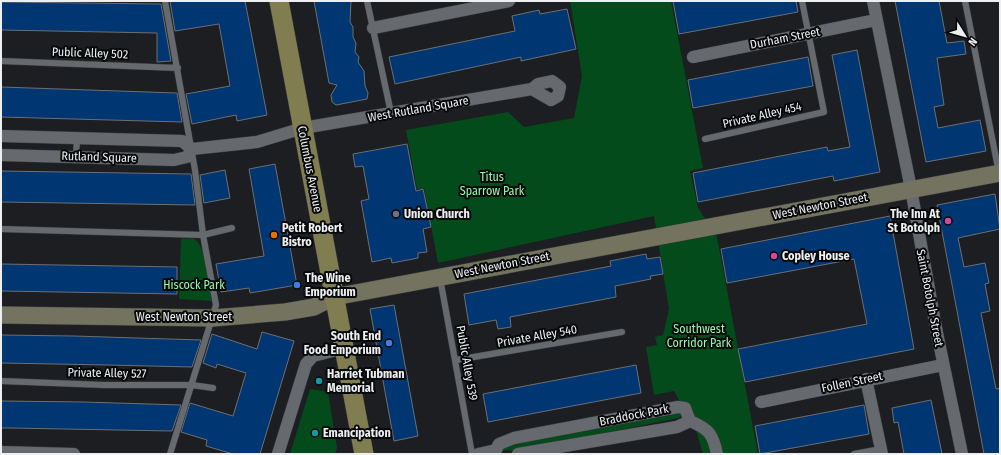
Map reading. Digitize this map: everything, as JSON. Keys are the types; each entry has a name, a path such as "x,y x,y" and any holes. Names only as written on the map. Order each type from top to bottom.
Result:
{"main road":[{"name":"Columbus Avenue","path":"279,1 364,454"},
{"name":"West Newton Street","path":"1,314 213,318 285,312 314,307 334,297 911,189 1000,175"}],"street":[{"path":"373,28 509,1"},
{"name":"Saint Botolph Street","path":"873,1 962,454"},
{"name":"Durham Street","path":"693,57 876,20"},
{"name":"West Rutland Square","path":"303,128 532,89"},
{"name":"Rutland Square","path":"1,136 182,141 192,149 257,142 303,128"},
{"name":"Rutland Square","path":"1,155 174,160 187,157 192,149"},
{"path":"278,454 306,364 312,356 344,348"},
{"name":"Follen Street","path":"761,402 866,379 944,365"},
{"path":"866,379 882,451"},
{"name":"Braddock Park","path":"478,454 497,452 499,444 514,438 678,407 686,408 690,422 677,427 518,454"},
{"path":"690,422 702,427 711,435 717,454"},
{"path":"1,452 74,454"}],"lane":[{"path":"165,1 192,149 203,235 216,301 213,318 170,454"},
{"path":"367,1 391,113"},
{"path":"802,1 810,34"},
{"path":"965,1 1000,175"},
{"name":"Private Alley 454","path":"705,140 824,112 810,34"},
{"name":"Public Alley 502","path":"1,61 178,68"},
{"path":"76,156 77,138"},
{"path":"1,229 203,235 232,228"},
{"name":"Public Alley 539","path":"439,277 456,360 472,454"},
{"name":"Private Alley 540","path":"456,360 622,332"},
{"name":"Private Alley 527","path":"1,381 104,385 192,385 213,388"},
{"path":"854,454 882,451"}],"green space":[{"path":"570,1 671,1 703,168 690,171 698,208 717,237 758,454 703,454 697,433 674,391 654,395 646,347 657,345 655,337 663,335 669,309 654,216 438,263 424,188 417,189 406,130 508,112 524,127 574,118 582,76"},
{"name":"Hiscock Park","path":"181,239 194,239 202,249 207,267 212,301 179,299"},
{"path":"310,389 328,392 337,448 335,454 290,454"},
{"path":"682,411 682,416 678,418 518,451 503,450 503,448 518,441"}],"building":[{"path":"170,1 245,1 267,115 237,121 236,115 192,124 186,94 230,86 219,24 175,31"},
{"path":"314,1 351,1 350,22 353,27 353,37 356,43 355,52 359,57 358,62 364,71 365,86 368,93 367,99 336,105 332,102 331,95 337,85 329,83"},
{"path":"673,1 796,1 798,12 679,34"},
{"path":"895,1 939,1 947,43 964,41 966,54 937,58 944,105 934,107 938,128 980,120 986,151 926,162"},
{"path":"1,2 161,4 171,61 157,62 157,33 1,30"},
{"path":"567,9 576,49 521,61 521,57 395,84 389,57 515,31 512,16 539,10 540,14"},
{"path":"857,50 880,172 834,181 833,176 698,202 693,173 827,147 828,151 850,147 832,55"},
{"path":"808,57 813,86 693,108 688,80"},
{"path":"1,87 177,93 182,122 1,117"},
{"name":"Union Church","path":"407,144 416,191 423,189 431,227 423,229 427,252 418,253 418,258 392,263 391,258 372,262 361,201 369,199 363,166 355,167 353,154"},
{"path":"275,164 297,285 250,293 249,288 221,292 216,264 264,256 249,169"},
{"path":"225,170 230,198 204,203 200,175"},
{"path":"1,171 191,174 195,205 1,202"},
{"path":"995,194 1000,229 958,238 964,267 985,263 989,283 985,284 990,311 981,313 996,389 1000,388 1000,454 984,454 937,205"},
{"path":"890,216 914,349 745,382 738,349 867,324 854,259 727,283 721,249"},
{"path":"646,254 647,259 660,257 663,274 650,276 651,279 615,286 616,297 510,317 511,327 498,329 496,320 469,325 464,294 611,266 610,261"},
{"path":"1,264 177,267 177,294 1,291"},
{"path":"394,305 418,436 394,441 370,309"},
{"path":"262,332 294,341 260,454 233,454 206,446 207,440 181,432 190,403 233,416 246,373 217,364 216,368 203,363 212,334 257,349"},
{"path":"1,335 201,340 192,367 1,363"},
{"path":"636,365 641,393 488,422 483,394"},
{"path":"931,400 942,454 904,454 898,422 894,423 892,408"},
{"path":"1,401 181,405 172,431 1,428"},
{"path":"864,405 869,434 760,454 755,426"}],"place":[{"name":"Union Church","path":"396,214"},
{"name":"The Inn At St Botolph","path":"948,221"},
{"name":"Petit Robert Bistro","path":"274,235"},
{"name":"Copley House","path":"774,256"},
{"name":"The Wine Emporium","path":"297,285"},
{"name":"South End Food Emporium","path":"389,343"},
{"name":"Harriet Tubman Memorial","path":"319,381"},
{"name":"Emancipation","path":"315,433"}],"park label":[{"name":"Titus Sparrow Park","path":"492,184"},
{"name":"Southwest Corridor Park","path":"699,336"}]}
